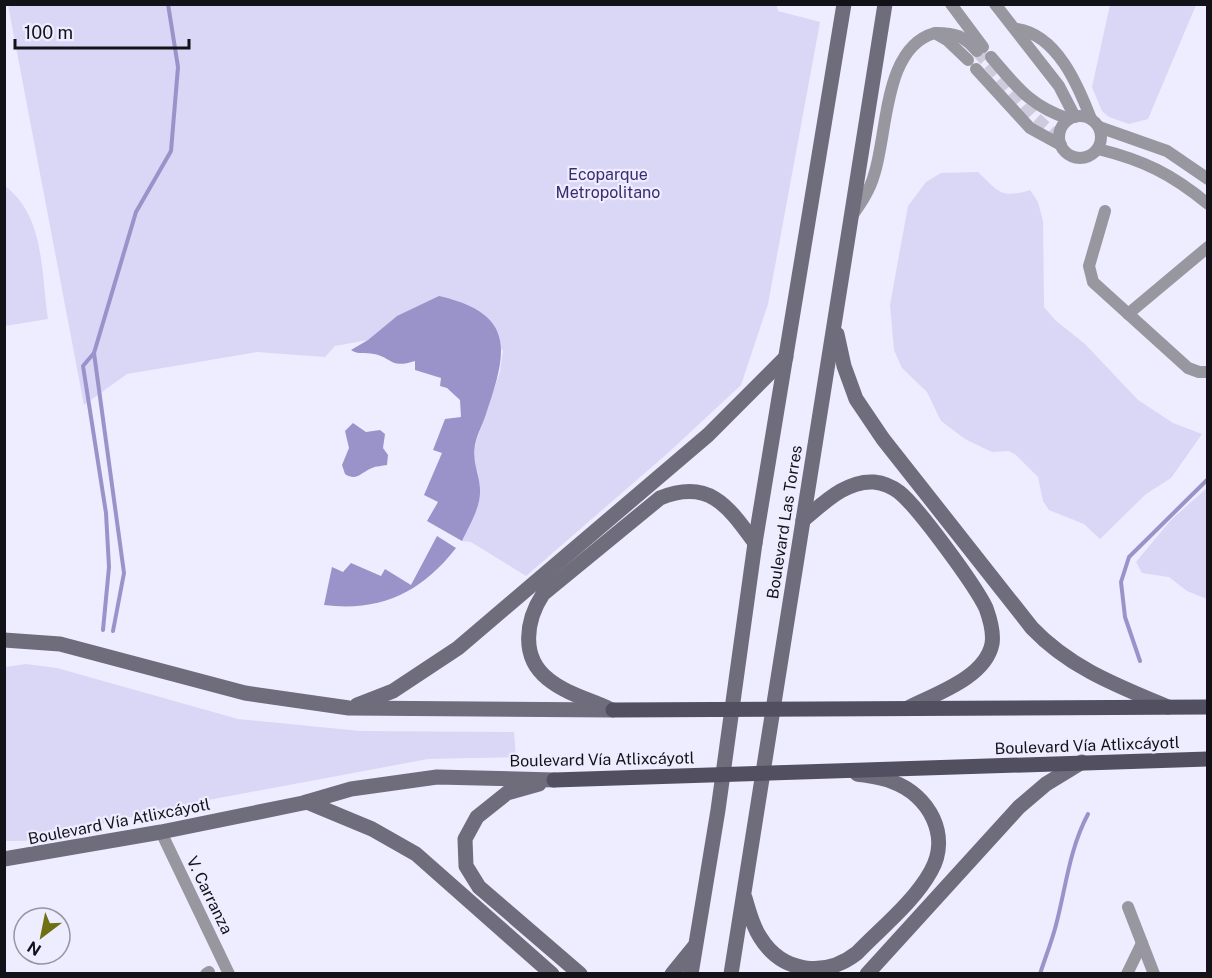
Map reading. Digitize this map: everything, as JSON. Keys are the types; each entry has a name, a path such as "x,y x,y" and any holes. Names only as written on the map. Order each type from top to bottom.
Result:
{"main road":[{"name":"Boulevard Las Torres","path":"691,974 718,810 754,543 786,357 803,238 833,78 844,4"},
{"name":"Boulevard Las Torres","path":"731,974 885,4"},
{"path":"835,325 844,366 856,399 883,439 1032,628 1051,648 1088,672 1168,707"},
{"path":"349,708 393,691 458,648 708,435 786,357"},
{"path":"803,520 833,496 857,484 872,482 887,484 911,503 980,597 992,632 993,642 983,662 960,681 908,708"},
{"path":"613,710 555,684 536,666 528,638 533,610 543,594 660,498 676,491 694,490 716,499 739,522 754,543"},
{"path":"4,640 60,644 245,693 349,708 613,710 1208,707"},
{"name":"Boulevard Vía Atlixcáyotl","path":"4,859 161,832 307,802 351,789 437,777 554,780 1208,759"},
{"path":"867,974 1019,807 1046,784 1082,762"},
{"path":"744,894 756,930 770,949 795,965 822,970 846,962 922,885 936,861 938,849 939,836 930,811 922,800 895,782 845,772"},
{"path":"554,780 507,793 486,807 470,827 464,852 466,866 479,887 580,974"},
{"path":"307,802 372,829 416,854 552,974"},
{"path":"672,974 695,945"}],"street":[{"path":"951,4 979,57 1030,128 1061,145"},
{"path":"996,4 1059,86 1072,118"},
{"path":"1017,29 1031,31 1042,39 1074,78 1102,138 1098,149 1083,158 1066,152 1061,145 1059,135 1062,126 1072,118"},
{"path":"852,217 865,198 875,175 900,62 911,46 935,33 979,57 1040,106 1072,118 1095,123 1167,151 1208,179"},
{"path":"1040,106 1046,106 1056,99 1059,86"},
{"path":"1098,149 1131,158 1166,173 1208,204"},
{"path":"1105,211 1089,266 1093,282 1188,368 1208,372"},
{"path":"1128,314 1208,247"},
{"name":"V. Carranza","path":"161,832 229,974"},
{"path":"1128,907 1154,974"},
{"path":"1127,974 1142,943"}],"green space":[{"name":"Ecoparque Metropolitano","path":"776,4 778,11 820,22 768,304 741,385 669,452 526,576 471,542 462,541 474,515 480,492 478,472 473,464 476,442 500,372 503,350 397,316 368,340 335,346 325,357 257,352 127,374 84,405 8,5"},
{"path":"1110,5 1196,5 1148,119 1129,124 1109,117 1102,111 1092,87"},
{"path":"978,172 1001,192 1013,194 1030,190 1038,202 1043,221 1044,307 1055,320 1085,344 1138,400 1173,423 1202,434 1171,478 1146,494 1100,539 1084,524 1049,510 1043,501 1038,477 1016,455 1009,451 992,452 965,439 941,421 927,392 902,368 894,350 890,305 908,206 926,182 941,173"},
{"path":"5,186 18,198 28,213 34,229 42,265 48,319 5,326"},
{"path":"1207,488 1207,599 1187,591 1169,577 1142,573 1136,562 1171,520"},
{"path":"26,664 57,668 238,719 360,731 514,732 516,757 428,759 203,801 24,841 5,841 5,667"}],"shaded area":[{"path":"439,296 482,313 494,325 500,338 501,354 498,372 475,445 474,457 480,489 479,503 462,541 427,521 438,502 424,495 442,453 433,450 445,419 461,417 460,400 447,388 440,386 441,378 415,370 415,361 401,364 371,353 351,350 368,340 397,316"},
{"path":"353,423 366,432 380,430 385,434 383,448 388,455 387,465 374,467 356,477 345,474 342,465 349,448 345,431"},
{"path":"437,536 456,548 443,564 414,588 381,602 344,606 324,605 332,567 343,572 351,563 381,576 385,569 411,585"}],"waterway":[{"path":"113,631 124,573 94,353 136,212 171,151 178,67 168,4"},
{"path":"94,353 83,366 106,513 109,567 103,630"},
{"path":"1140,661 1125,617 1121,582 1129,557 1208,479"},
{"path":"1040,974 1054,931 1076,841 1088,814"}],"tunnel":[{"path":"977,51 1036,118 1060,140"}]}
